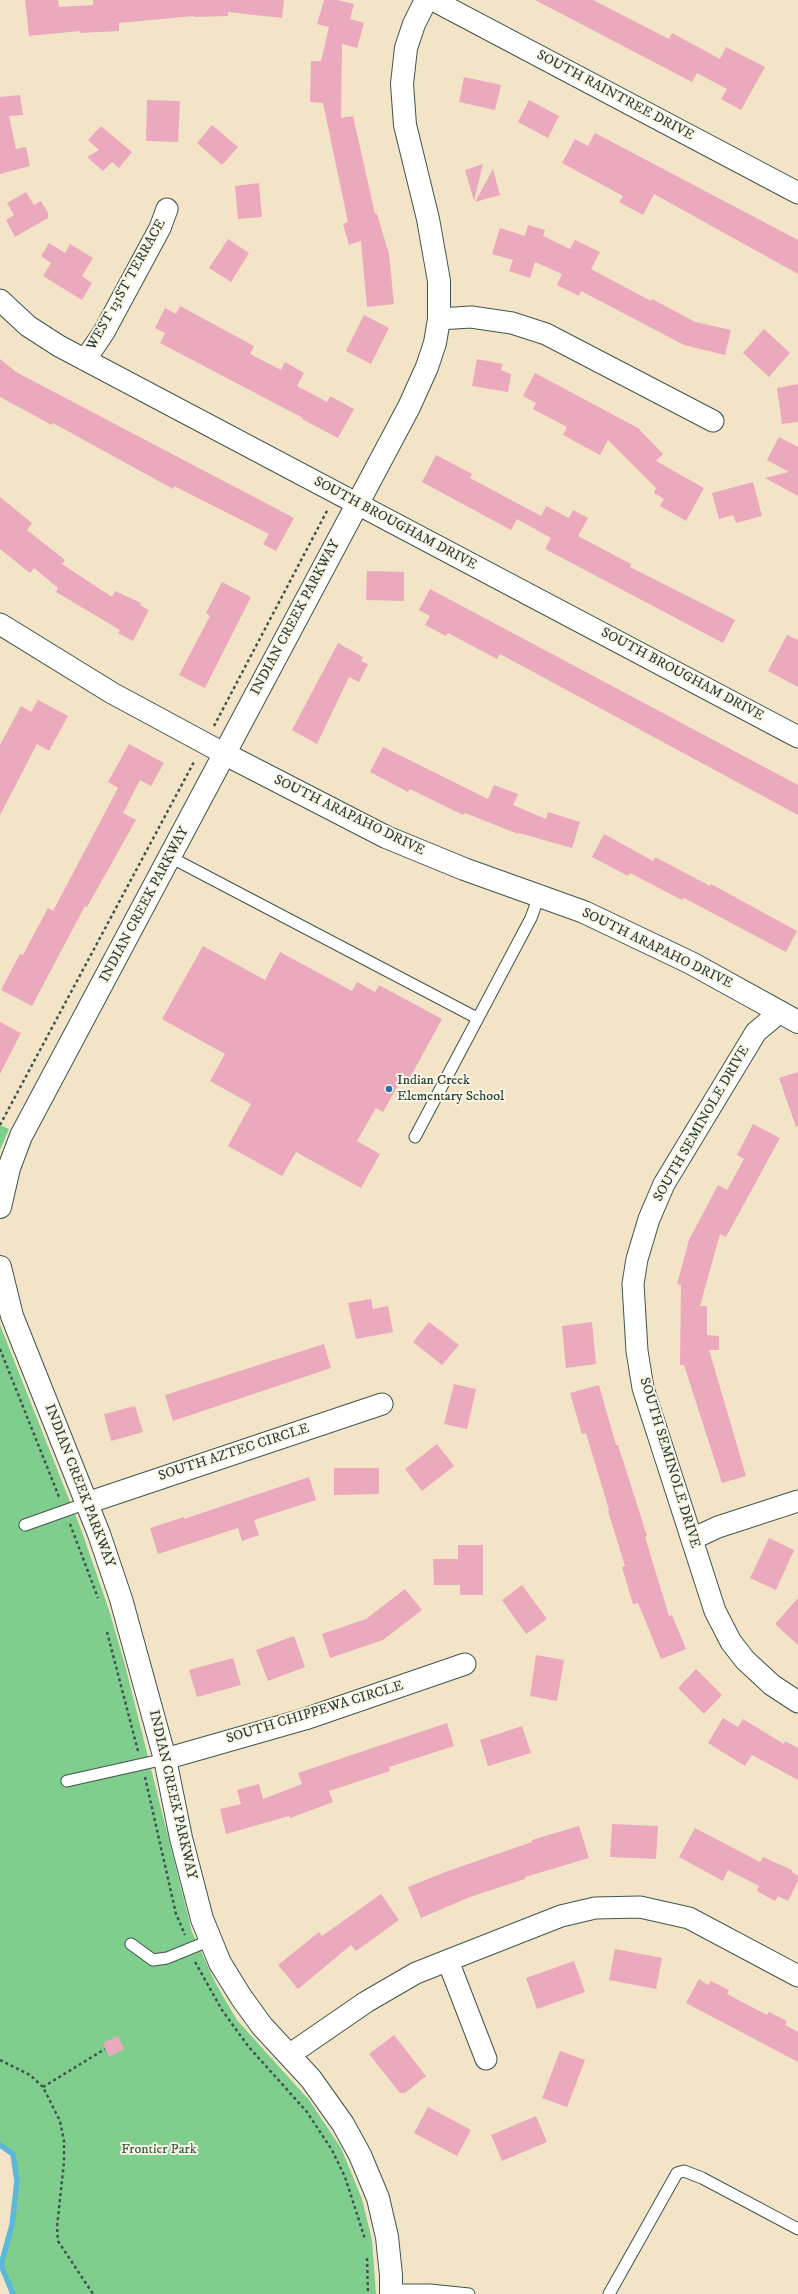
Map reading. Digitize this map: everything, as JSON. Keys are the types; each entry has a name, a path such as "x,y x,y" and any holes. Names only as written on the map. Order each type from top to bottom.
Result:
{"street":[{"name":"INDIAN CREEK PARKWAY","path":"0,1207 9,1168 21,1136 409,407 427,367 435,343 439,319 439,281 434,248 404,126 402,103 402,71 406,48 414,24 426,0"},
{"name":"SOUTH RAINTREE DRIVE","path":"433,0 798,193"},
{"name":"WEST 131ST TERRACE","path":"85,360 108,325 160,228 168,209"},
{"name":"SOUTH BROUGHAM DRIVE","path":"0,300 28,326 85,360 798,737"},
{"path":"439,319 478,318 512,323 546,334 713,421"},
{"name":"SOUTH ARAPAHO DRIVE","path":"2,631 204,743 386,837 464,870 584,912 665,950 789,1017"},
{"name":"SOUTH SEMINOLE DRIVE","path":"789,1017 756,1032 664,1184 648,1219 637,1259 633,1284 637,1351 644,1388 715,1611 731,1642 745,1660 772,1685 798,1702"},
{"name":"INDIAN CREEK PARKWAY","path":"0,1267 12,1316 87,1503 121,1599 142,1666 165,1759 181,1838 202,1919 220,1962 241,1997 262,2026 311,2079 343,2124 360,2155 378,2198 387,2237 391,2292"},
{"name":"SOUTH AZTEC CIRCLE","path":"87,1503 382,1404"},
{"path":"692,1539 718,1527 798,1501"},
{"name":"SOUTH CHIPPEWA CIRCLE","path":"165,1759 304,1719 465,1664"},
{"path":"289,2055 366,2002 416,1973 561,1916 596,1908 640,1907 688,1918 798,1976"},
{"path":"448,1960 486,2059"}],"lane":[{"path":"170,857 478,1018"},
{"path":"415,1137 531,918 539,896"},
{"path":"25,1525 87,1503"},
{"path":"67,1781 165,1759"},
{"path":"131,1944 153,1960 167,1958 211,1940"},
{"path":"609,2294 677,2173 684,2171 702,2178 798,2229"},
{"path":"391,2292 430,2290 469,2294"}],"path":[{"path":"0,1126 336,492"},
{"path":"43,2087 105,2049"},
{"path":"0,2060 30,2075 43,2087 60,2120 64,2141 57,2227 58,2242 93,2294"}],"green space":[{"path":"0,1125 9,1129 0,1150"},
{"name":"Frontier Park","path":"0,1325 82,1532 109,1610 125,1665 192,1932 216,1984 237,2020 309,2100 341,2148 362,2199 372,2240 376,2294 13,2294 1,2265 12,2225 17,2181 13,2154 0,2145"}],"building":[{"path":"25,0 58,0 59,7 93,5 93,0 284,0 282,18 228,12 228,16 194,16 119,23 119,31 80,33 80,31 29,36"},
{"path":"324,0 337,0 354,4 350,19 364,23 357,48 342,44 341,118 353,116 375,214 377,214 389,254 394,304 367,307 361,241 349,245 343,224 348,222 323,103 310,102 311,61 321,61 329,27 317,24"},
{"path":"535,0 593,0 669,39 672,33 720,59 726,47 765,67 741,110 721,99 727,89 697,73 692,82"},
{"path":"464,77 501,85 495,110 459,102"},
{"path":"20,95 23,115 9,116 16,149 26,147 30,166 0,174 0,97"},
{"path":"147,100 180,101 178,142 146,141"},
{"path":"529,100 559,116 548,138 518,122"},
{"path":"212,125 238,147 222,165 197,143"},
{"path":"101,126 132,152 119,168 112,162 103,171 87,157 99,150 88,140"},
{"path":"595,133 798,240 798,274 654,194 643,215 619,202 623,196 562,163 575,139 588,146"},
{"path":"483,164 474,201 465,170"},
{"path":"493,169 500,195 475,202"},
{"path":"259,183 262,217 238,219 235,186"},
{"path":"26,192 34,205 41,201 48,213 48,218 15,237 6,220 14,215 7,203"},
{"path":"528,225 545,230 543,236 570,249 575,240 600,252 591,269 651,301 652,299 695,322 731,330 725,355 684,345 581,291 579,296 557,285 562,274 535,262 530,278 509,271 513,260 492,254 500,228 525,236"},
{"path":"228,239 249,253 231,282 209,268"},
{"path":"49,243 65,253 70,244 93,258 82,276 92,283 82,300 43,276 51,263 41,256"},
{"path":"180,306 254,346 250,354 281,370 285,362 304,373 297,386 327,402 330,396 354,409 338,438 160,343 165,333 155,328 165,308 176,314"},
{"path":"364,315 389,328 371,364 346,351"},
{"path":"764,329 790,353 769,377 743,353"},
{"path":"0,359 16,372 294,518 276,551 263,544 269,534 174,486 173,489 53,423 52,425 0,397"},
{"path":"477,359 503,364 501,370 511,374 508,392 472,386"},
{"path":"535,373 638,428 663,454 656,461 704,488 686,521 660,506 664,499 654,493 656,488 608,440 600,455 563,435 567,427 533,409 536,403 523,396"},
{"path":"798,384 798,422 782,424 777,388"},
{"path":"779,437 798,447 798,496 765,478 789,472 767,460"},
{"path":"436,455 472,474 470,478 541,516 546,506 569,518 573,510 588,518 578,536 631,564 630,567 735,620 723,643 545,549 551,538 517,519 511,530 422,482"},
{"path":"753,482 762,516 736,523 733,515 719,519 712,493"},
{"path":"0,497 32,523 27,530 65,560 62,564 112,597 115,591 141,603 140,605 149,610 133,641 118,633 120,630 56,592 58,588 34,568 30,573 0,549"},
{"path":"367,571 404,572 404,601 366,600"},
{"path":"222,582 251,597 205,688 179,675 210,616 206,613"},
{"path":"430,589 798,785 798,815 500,654 497,659 448,633 446,636 425,625 430,616 419,610"},
{"path":"787,635 798,640 798,687 768,671"},
{"path":"338,643 363,657 361,661 368,664 359,682 349,677 317,744 292,730"},
{"path":"38,700 68,716 49,751 37,744 0,815 0,745 21,706 31,712"},
{"path":"129,744 164,763 151,786 140,780 123,813 136,820 87,907 85,906 32,1006 1,990 20,954 23,955 48,908 53,911 118,788 108,782"},
{"path":"383,747 488,799 494,785 518,794 513,805 546,819 548,812 580,822 572,848 519,833 518,834 465,813 463,815 410,789 408,792 370,772"},
{"path":"604,834 653,861 655,857 710,886 711,884 797,931 786,952 684,898 682,900 630,873 628,876 592,857"},
{"path":"203,946 265,980 280,952 352,991 357,982 375,992 379,985 442,1019 406,1085 400,1082 383,1112 376,1108 357,1141 380,1154 361,1188 296,1152 282,1176 228,1146 251,1104 210,1081 225,1054 162,1019"},
{"path":"0,1022 21,1033 0,1074"},
{"path":"798,1072 798,1126 796,1127 779,1078"},
{"path":"753,1124 780,1138 726,1237 720,1234 700,1306 707,1306 707,1335 719,1336 719,1350 709,1350 746,1476 722,1483 684,1365 680,1365 681,1285 677,1284 689,1240 718,1185 727,1190 744,1159 737,1155"},
{"path":"371,1299 373,1309 388,1306 393,1332 356,1339 348,1303"},
{"path":"429,1322 459,1345 442,1365 413,1342"},
{"path":"592,1322 596,1364 566,1368 562,1326"},
{"path":"324,1344 331,1368 173,1421 165,1395"},
{"path":"454,1384 476,1389 467,1429 444,1424"},
{"path":"599,1385 616,1445 618,1445 647,1536 645,1537 669,1616 672,1615 686,1649 661,1659 638,1603 633,1604 622,1567 625,1566 608,1511 609,1510 586,1433 582,1434 570,1393"},
{"path":"135,1406 143,1432 111,1441 104,1414"},
{"path":"437,1444 454,1466 422,1491 405,1469"},
{"path":"334,1468 379,1468 379,1494 334,1495"},
{"path":"309,1477 316,1500 254,1520 259,1535 242,1541 238,1528 158,1554 150,1528 184,1517 184,1519"},
{"path":"769,1538 794,1550 776,1590 750,1578"},
{"path":"458,1545 483,1545 483,1595 460,1595 460,1585 434,1585 433,1559 458,1559"},
{"path":"522,1585 547,1619 526,1634 502,1600"},
{"path":"405,1589 422,1610 383,1640 330,1658 322,1634 366,1619"},
{"path":"798,1598 798,1645 775,1624"},
{"path":"294,1636 305,1667 268,1681 256,1650"},
{"path":"536,1655 564,1660 557,1701 530,1696"},
{"path":"233,1658 241,1685 197,1697 189,1670"},
{"path":"696,1669 722,1695 704,1714 678,1688"},
{"path":"723,1718 738,1727 743,1719 784,1744 785,1741 798,1748 798,1780 752,1755 745,1766 708,1743"},
{"path":"447,1723 454,1746 389,1767 390,1771 329,1791 333,1802 290,1818 289,1816 226,1834 220,1809 241,1804 237,1790 259,1784 263,1799 302,1784 298,1773"},
{"path":"522,1726 531,1753 488,1766 480,1740"},
{"path":"612,1824 658,1826 656,1859 610,1857"},
{"path":"579,1826 589,1858 525,1877 525,1879 470,1897 421,1918 408,1887 448,1871 532,1842 532,1840"},
{"path":"695,1828 760,1862 763,1857 792,1870 792,1872 798,1876 798,1881 788,1901 778,1896 775,1901 757,1891 759,1886 728,1870 723,1881 679,1857"},
{"path":"381,1894 399,1920 356,1951 351,1945 298,1989 278,1965 319,1932 322,1936"},
{"path":"615,1949 662,1958 656,1989 609,1980"},
{"path":"574,1961 585,1992 537,2009 526,1978"},
{"path":"699,1979 708,1985 711,1981 729,1990 727,1994 767,2015 769,2012 787,2021 785,2025 798,2032 798,2062 686,2003"},
{"path":"394,2035 426,2076 405,2093 400,2093 369,2054"},
{"path":"118,2036 124,2049 109,2057 103,2043"},
{"path":"560,2051 585,2060 567,2107 542,2098"},
{"path":"428,2107 471,2130 457,2156 414,2133"},
{"path":"536,2116 547,2142 502,2161 491,2135"}],"waterway":[{"path":"0,2145 13,2154 17,2181 12,2225 1,2265 13,2294"}],"place":[{"name":"Indian Creek Elementary School","path":"389,1089"}]}
